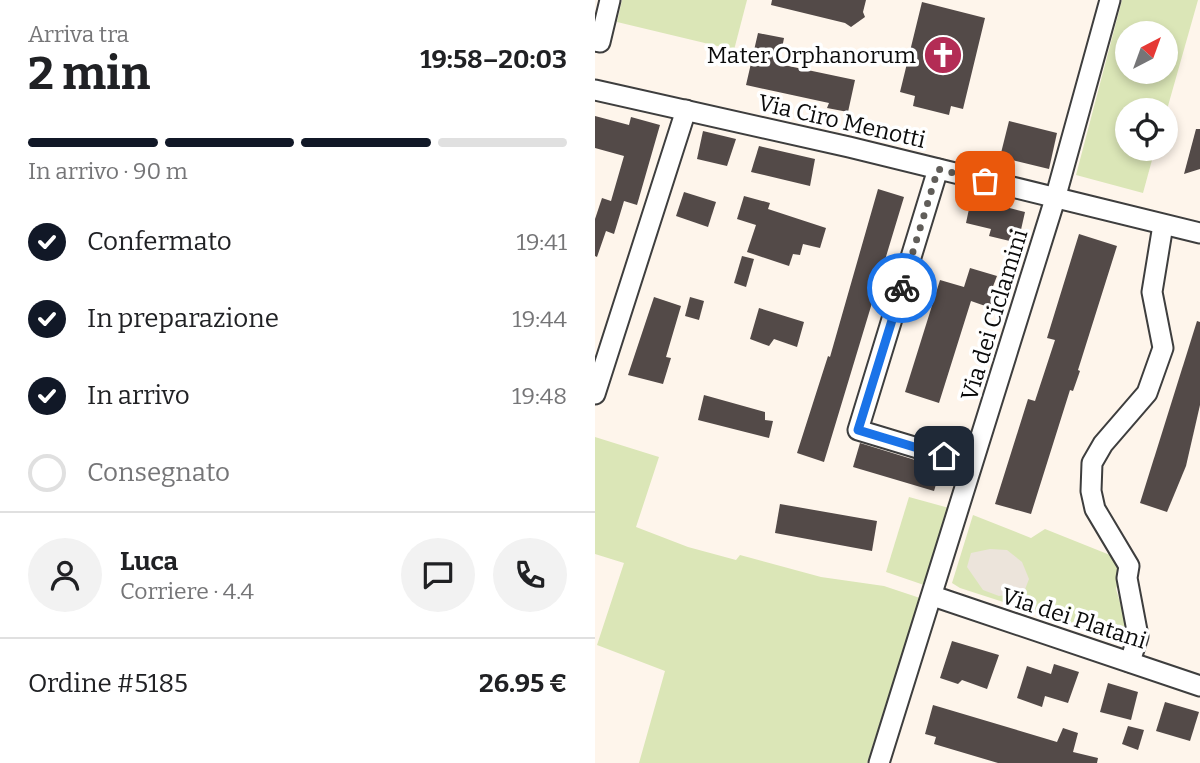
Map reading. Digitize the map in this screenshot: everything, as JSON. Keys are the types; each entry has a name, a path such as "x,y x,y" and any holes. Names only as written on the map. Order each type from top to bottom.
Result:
{"street":[{"path":"595,41 600,42 610,0"},
{"name":"Via dei Ciclamini","path":"879,763 1055,199 1110,0"},
{"name":"Via Ciro Menotti","path":"595,90 1200,233"},
{"path":"595,394 686,110"},
{"path":"938,169 858,430 944,456"},
{"path":"1130,662 1138,636 1127,578 1129,566 1095,509 1091,491 1092,463 1103,444 1147,393 1163,348 1152,292 1163,225"},
{"name":"Via dei Platani","path":"933,596 1200,686"}],"green space":[{"path":"622,0 747,0 734,50 617,22"},
{"path":"1122,0 1198,0 1178,71 1178,21 1116,21"},
{"path":"1115,27 1115,84 1174,84 1170,98 1115,98 1115,161 1152,161 1143,193 1076,175"},
{"path":"595,437 659,457 636,527 688,547 736,560 740,555 821,577 884,586 920,598 867,763 639,763 665,671 597,645 624,563 595,554"},
{"path":"909,497 949,508 924,585 886,572"},
{"path":"973,515 1031,538 1045,529 1120,559 1121,574 1116,589 1128,629 1124,641 960,588 952,583"}],"shaded area":[{"path":"990,549 1007,550 1022,562 1029,579 1024,592 999,596 983,590 967,567 971,553"}],"building":[{"path":"772,0 866,0 863,12 865,17 851,27 845,23 771,5"},
{"name":"Mater Orphanorum","path":"922,2 985,18 963,109 951,106 949,115 913,106 915,96 900,92"},
{"path":"758,33 784,38 779,64 855,80 848,112 827,108 829,103 746,85"},
{"path":"595,116 629,125 631,117 660,125 637,205 624,201 614,234 606,231 597,257 595,219 602,198 611,201 624,156 595,148"},
{"path":"1009,121 1057,133 1049,169 1000,157"},
{"path":"1196,129 1200,129 1200,169 1184,174"},
{"path":"703,131 736,139 727,166 697,159"},
{"path":"759,146 815,159 810,186 751,172"},
{"path":"878,189 904,197 824,462 797,453 828,356 830,357"},
{"path":"973,190 1004,197 1002,206 1025,212 1018,243 989,236 991,229 966,223"},
{"path":"684,192 716,202 708,227 676,216"},
{"path":"744,196 770,203 768,209 826,228 820,248 803,244 800,255 793,254 789,266 747,252 756,225 737,219"},
{"path":"1079,234 1117,246 1078,370 1080,371 1073,391 1070,390 1031,514 995,504 1028,399 1035,401 1055,340 1047,338"},
{"path":"742,256 754,259 746,287 734,283"},
{"path":"970,268 997,276 992,289 997,291 991,308 971,301 939,403 905,392 940,280 964,287"},
{"path":"654,297 681,306 666,357 671,358 663,384 628,375"},
{"path":"690,297 704,301 699,320 685,316"},
{"path":"759,308 804,322 797,347 774,339 769,346 750,339"},
{"path":"1197,321 1200,322 1200,405 1186,466 1167,512 1140,503"},
{"path":"704,395 765,412 765,420 773,421 769,438 698,420"},
{"path":"860,443 941,468 934,491 853,467"},
{"path":"780,504 877,521 872,551 775,533"},
{"path":"952,641 999,655 987,689 962,680 958,684 940,678"},
{"path":"1054,664 1079,672 1068,703 1045,696 1042,707 1017,698 1027,666 1051,674"},
{"path":"1108,683 1138,692 1131,720 1100,712"},
{"path":"1165,702 1199,712 1190,741 1156,731"},
{"path":"933,705 1057,742 1063,728 1078,733 1073,752 1098,758 1097,763 998,763 934,744 936,737 925,734"},
{"path":"1128,726 1144,730 1138,750 1122,744"}],"way so far":[{"path":"902,288 938,169 985,181"}],"place":[{"name":"Mater Orphanorum","path":"943,55"}],"route":[{"path":"902,288 858,430 944,456"}]}
